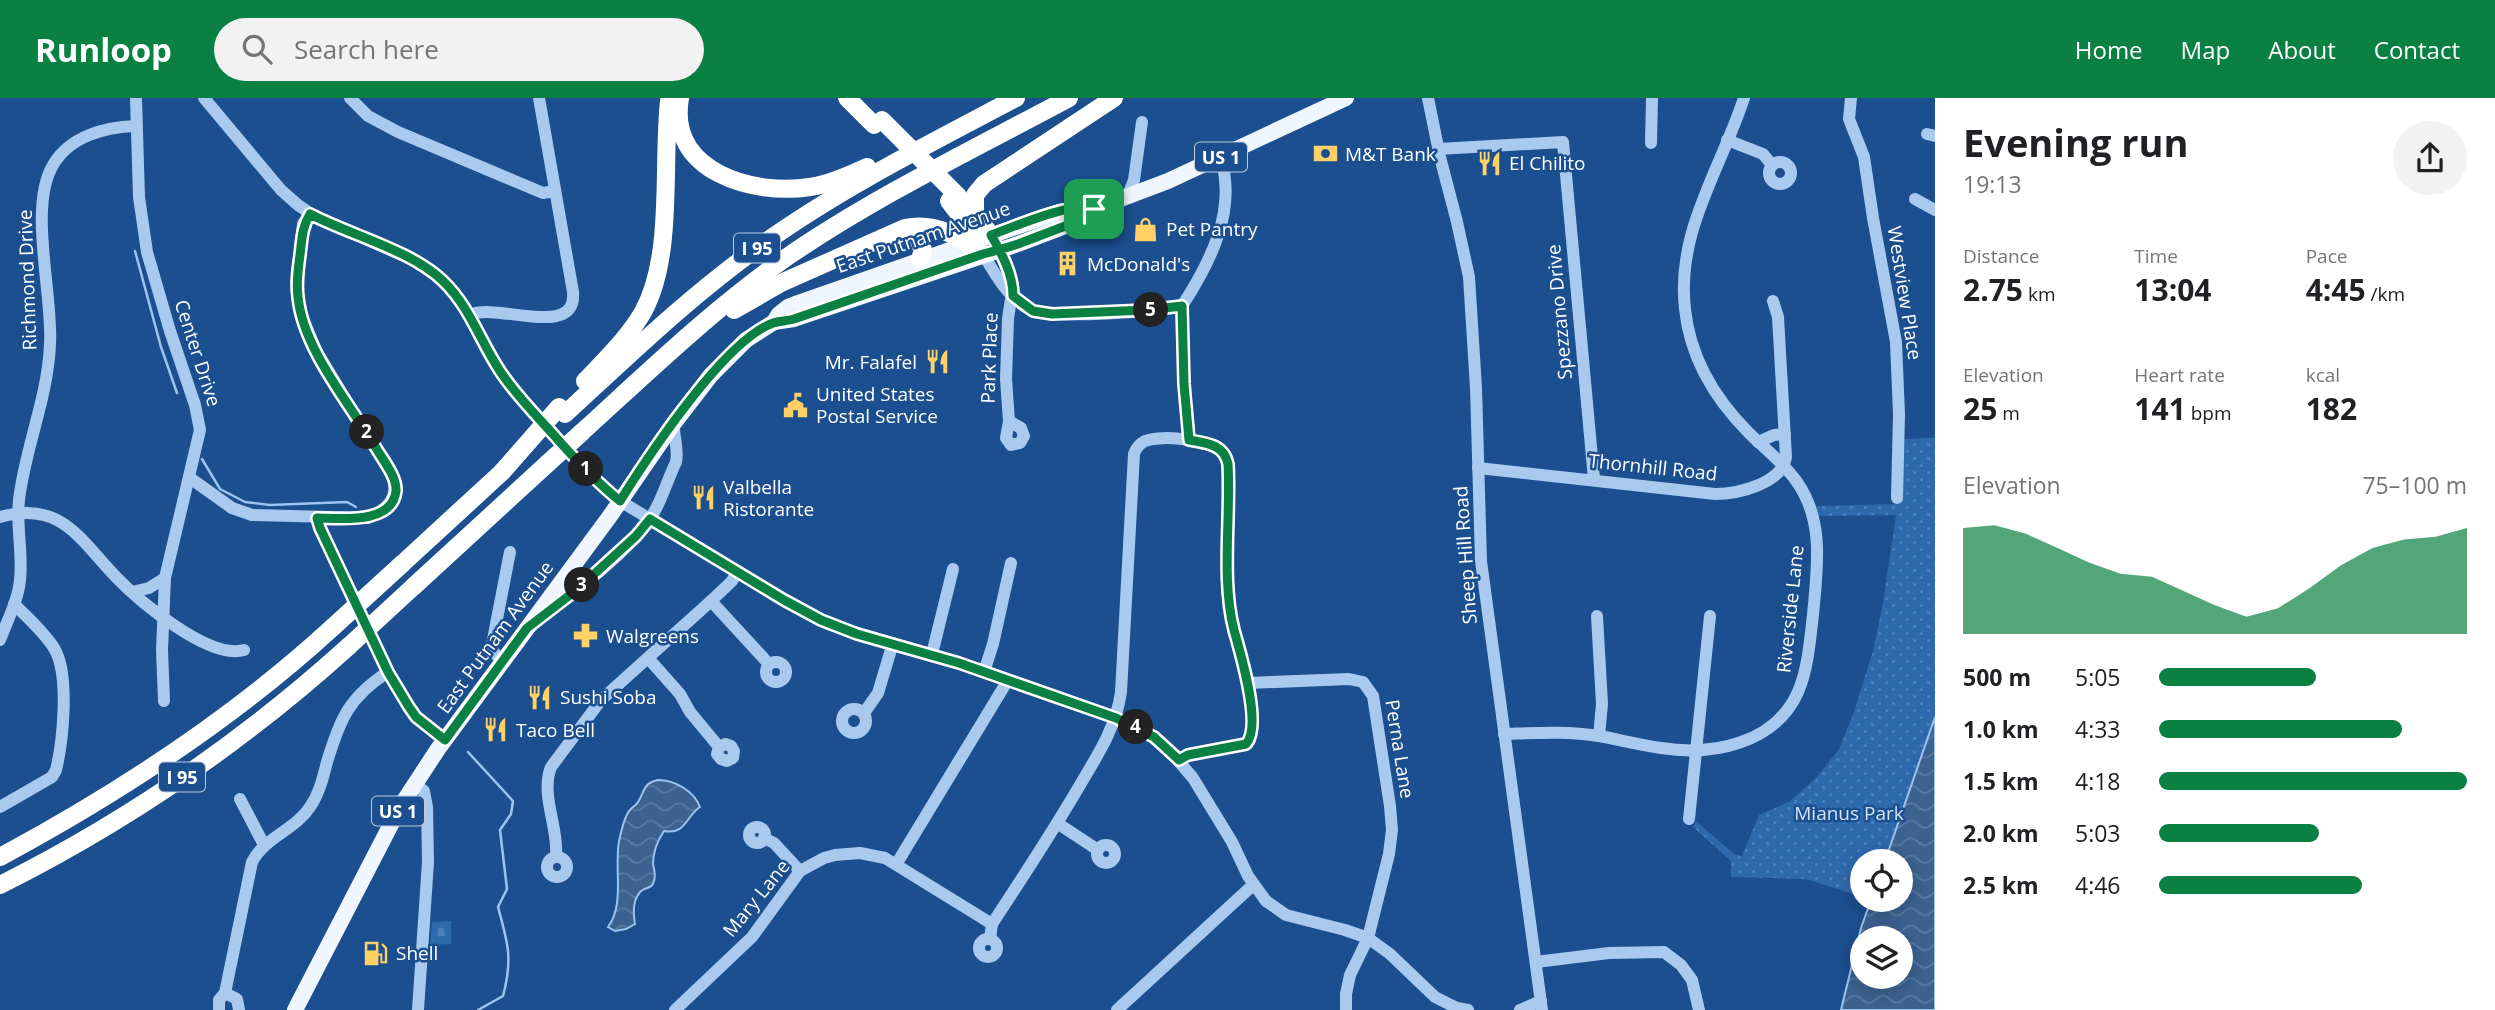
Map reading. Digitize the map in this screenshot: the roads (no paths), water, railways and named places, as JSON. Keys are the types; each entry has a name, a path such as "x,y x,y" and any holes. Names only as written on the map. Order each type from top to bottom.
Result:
{"highway":[{"path":"562,411 625,338 644,310 654,288 661,254 669,98"},
{"path":"680,98 679,118 682,132 688,145 701,161 728,178 774,188 808,187 832,181 976,119"},
{"path":"847,98 878,122 954,198 975,215"},
{"path":"861,98 878,122"},
{"name":"I 95","path":"0,857 96,803 180,748 253,694 402,564 502,472 562,411 694,298 766,241 843,191 1016,98"},
{"name":"I 95","path":"0,885 102,828 188,773 286,700 349,646 714,313 812,241 899,189 1069,98"},
{"path":"983,244 975,215 975,195 984,184 1114,98"},
{"path":"954,198 962,218 983,244"},
{"path":"646,374 752,298 892,233 913,226 940,229 983,244"},
{"path":"849,252 908,235 914,236 920,243 923,253 920,259"}],"main road":[{"name":"East Putnam Avenue","path":"295,1010 414,784 674,423 724,360 746,340 774,322 794,319 1059,212 1087,207 1094,209 1127,198 1346,98"},
{"name":"East Putnam Avenue","path":"774,322 779,314 798,303 920,259 983,244"}],"street":[{"name":"Center Drive","path":"136,98 139,197 148,252 201,430 165,578 162,617 164,701"},
{"path":"204,98 281,190 310,214 428,269 452,289 513,390 570,453 620,501 821,620 857,634 932,654 1008,680 1116,718 1154,737 1179,760 1219,819 1253,885 1266,901 1286,915 1368,938 1390,954 1435,997 1457,1008 1468,1010"},
{"path":"350,98 368,116 398,132 543,192 555,191"},
{"path":"470,315 485,311 553,318 567,314 572,308 573,292 539,98"},
{"name":"Sheep Hill Road","path":"1429,98 1438,149 1458,222 1469,277 1475,355 1481,561 1542,1005"},
{"path":"1651,143 1652,98"},
{"name":"Riverside Lane","path":"1504,734 1548,732 1599,736 1663,748 1724,747 1753,739 1762,733 1788,709 1803,679 1814,607 1817,538 1808,502 1797,482 1728,411 1710,384 1693,348 1685,311 1684,272 1688,241 1697,212 1744,98"},
{"name":"Westview Place","path":"1851,98 1849,119 1864,157 1896,342 1899,402 1897,498"},
{"path":"1127,198 1134,180 1142,122"},
{"name":"Richmond Drive","path":"0,640 19,590 19,500 50,346 43,198 52,166 68,148 80,139 103,130 136,127"},
{"path":"1727,140 1763,155 1772,165"},
{"name":"Spezzano Drive","path":"1438,149 1563,142 1594,479"},
{"path":"1189,440 1182,306 1208,264 1218,236 1225,177 1220,157"},
{"path":"1915,199 1935,210"},
{"path":"190,478 239,512 252,515 368,518 390,503 396,490 382,457 317,352 300,312 298,270 303,225 310,214"},
{"name":"Park Place","path":"983,244 1005,289 1013,296 1007,319 1006,401 1009,421"},
{"path":"1013,296 1033,311 1052,314 1182,306"},
{"path":"1773,301 1779,317 1784,467"},
{"path":"527,628 579,588 636,536 650,519 676,462 674,423"},
{"path":"1758,442 1774,435 1785,434"},
{"path":"990,939 992,924 1057,823 1116,718 1122,682 1134,454 1145,441 1189,440 1216,446 1226,456 1229,478 1230,615 1248,684 1252,727 1250,740 1239,747 1188,755 1179,760"},
{"name":"Thornhill Road","path":"1478,468 1724,494 1755,487 1784,467"},
{"path":"0,517 18,513 41,515 69,526 132,592 162,617 207,644 234,652 244,650"},
{"path":"317,518 388,672 416,717 445,740"},
{"path":"503,661 491,650 510,552"},
{"path":"984,672 1011,563"},
{"path":"932,654 953,569"},
{"path":"556,857 548,789 551,767 601,700 711,601 732,581 737,572"},
{"path":"132,592 149,588 165,578"},
{"path":"711,601 769,664"},
{"path":"0,807 52,777 56,770 64,692 63,674 55,649 14,604"},
{"path":"1597,616 1602,704 1599,736"},
{"path":"1689,819 1710,616"},
{"path":"864,713 878,693 893,643"},
{"path":"648,658 680,694 690,712 719,747"},
{"path":"219,1010 219,1000 225,993 249,870 256,855 264,845 300,818 311,805 321,786 334,738 352,701 388,672"},
{"name":"Perna Lane","path":"1248,684 1349,679 1363,682 1373,695 1392,830 1389,854 1368,938 1350,975 1346,1010"},
{"path":"897,863 1008,680"},
{"path":"414,784 424,791 428,825 418,1010"},
{"path":"240,799 264,845"},
{"path":"1057,823 1098,849"},
{"path":"765,838 774,843 800,871"},
{"name":"Mary Lane","path":"675,1010 752,937 800,871 824,858 847,853 885,858 992,924"},
{"path":"1117,1010 1253,885"},
{"path":"1536,962 1609,953 1664,952 1681,965 1692,980 1699,1010"},
{"path":"225,993 237,999 239,1010"},
{"path":"1520,1010 1542,1005"}],"water":[{"path":"1935,717 1935,1010 1841,1010 1850,973 1850,989 1913,989 1913,926 1862,926 1867,912 1913,912 1913,849 1889,849"},
{"path":"658,780 683,788 693,796 700,807 681,828 671,832 664,831 654,855 653,884 641,891 635,902 635,924 615,931 608,927 618,897 618,852 623,825 647,785"}],"waterway":[{"path":"135,251 161,347 177,393"},
{"path":"202,459 220,489 245,502 270,505 347,502 356,507"},
{"path":"468,752 513,801 511,814 500,830 507,889 498,907 508,951 508,972 503,996 478,1010"}],"place":[{"name":"M&T Bank","path":"1325,154"},
{"name":"El Chilito","path":"1489,163"},
{"name":"Pet Pantry","path":"1146,229"},
{"name":"McDonald's","path":"1067,264"},
{"name":"Mr. Falafel","path":"937,362"},
{"name":"United States Postal Service","path":"796,405"},
{"name":"Valbella Ristorante","path":"703,498"},
{"name":"Walgreens","path":"586,636"},
{"name":"Sushi Soba","path":"540,697"},
{"name":"Taco Bell","path":"496,730"},
{"name":"Shell","path":"376,953"}],"park label":[{"name":"Mianus Park","path":"1849,813"}]}
